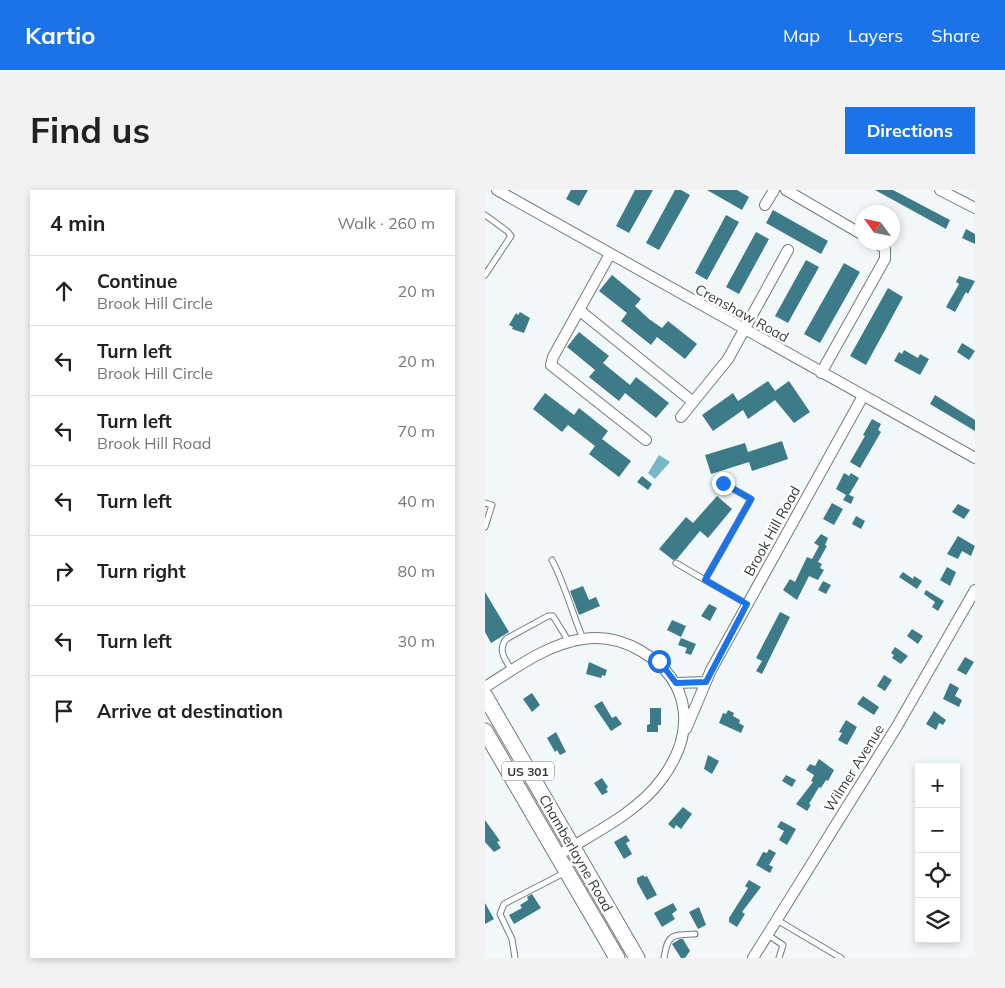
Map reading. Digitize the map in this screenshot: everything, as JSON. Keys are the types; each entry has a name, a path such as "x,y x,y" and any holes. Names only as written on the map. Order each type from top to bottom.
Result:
{"main road":[{"name":"Chamberlayne Road","path":"485,696 637,958"},
{"name":"Chamberlayne Road","path":"485,731 617,958"}],"street":[{"name":"Crenshaw Road","path":"497,190 510,193 610,254 975,458"},
{"path":"765,205 774,190"},
{"path":"787,190 855,230"},
{"path":"940,190 975,208"},
{"path":"681,417 728,360 788,250"},
{"path":"821,373 885,259 885,250"},
{"path":"610,254 553,357 551,365 646,440"},
{"path":"579,310 693,402"},
{"name":"Brook Hill Road","path":"557,856 628,811 651,792 669,769 706,682 747,604 863,396"},
{"name":"Wilmer Avenue","path":"753,958 905,713 975,590"},
{"path":"485,687 545,651 583,639 606,638 638,649 659,661 676,683 683,706 685,734"},
{"path":"676,683 706,682"}],"lane":[{"path":"485,215 511,236 485,276"},
{"path":"705,580 751,499 721,482"},
{"path":"485,503 492,505 485,527"},
{"path":"552,560 564,583 564,592 583,639"},
{"path":"676,564 747,604"},
{"path":"512,670 502,652 502,645 506,639 548,616 553,616 569,642"},
{"path":"515,958 512,939 500,914 504,904 567,872"},
{"path":"777,920 841,958"},
{"path":"664,958 668,940 674,935 695,934"},
{"path":"768,935 783,945 779,958"}],"water":[{"path":"659,455 670,462 655,479 648,473"}],"building":[{"path":"571,190 588,190 579,206 566,199"},
{"path":"635,190 653,190 629,233 616,226"},
{"path":"675,190 681,190 690,195 659,250 646,243"},
{"path":"707,190 737,190 749,197 742,210"},
{"path":"875,190 893,190 950,220 946,229"},
{"path":"773,210 828,241 821,254 766,223"},
{"path":"726,215 739,222 707,280 695,273"},
{"path":"966,229 975,234 975,244 962,238"},
{"path":"756,232 769,239 739,294 726,287"},
{"path":"806,260 819,267 788,323 775,316"},
{"path":"844,263 860,272 820,343 804,334"},
{"path":"612,275 641,299 635,306 649,319 662,328 668,321 697,344 685,359 657,337 651,345 621,321 627,313 599,291"},
{"path":"959,276 975,281 968,294 966,292 955,312 946,307 959,284 956,282"},
{"path":"888,288 903,297 866,365 850,356"},
{"path":"520,312 530,318 524,333 512,329 513,327 509,325 516,313 518,315"},
{"path":"579,332 609,356 603,363 630,385 636,377 669,403 656,418 625,393 619,401 589,377 595,370 567,347"},
{"path":"962,343 975,351 969,360 957,352"},
{"path":"904,350 918,358 920,354 929,359 920,375 894,361 899,352 902,354"},
{"path":"768,381 775,391 789,381 810,412 794,423 775,400 748,419 743,410 713,431 702,415 733,393 738,401"},
{"path":"545,393 574,415 579,408 608,431 602,439 631,461 619,477 589,454 595,446 568,425 562,432 533,409"},
{"path":"935,395 975,420 975,431 930,404"},
{"path":"872,419 881,424 878,430 881,432 860,468 850,462 865,436 863,435"},
{"path":"782,441 788,459 752,471 749,462 711,474 705,455 745,443 748,452"},
{"path":"844,473 849,476 851,473 859,478 849,495 854,497 851,504 843,500 846,495 836,489"},
{"path":"642,476 652,484 648,490 637,482"},
{"path":"717,496 732,509 708,538 700,531 677,559 673,560 659,549 686,517 693,523"},
{"path":"832,503 843,509 834,525 823,519"},
{"path":"958,504 970,510 964,519 952,512"},
{"path":"856,516 865,521 861,529 852,524"},
{"path":"821,534 828,538 825,545 827,546 818,562 822,564 820,568 824,570 818,580 809,576 797,600 783,590 790,579 795,582 807,557 812,559 819,546 814,543"},
{"path":"958,536 975,546 971,556 962,551 958,559 947,554"},
{"path":"947,567 956,572 950,586 940,580"},
{"path":"903,572 913,579 914,576 922,581 917,589 899,577"},
{"path":"823,581 831,585 826,594 818,590"},
{"path":"583,586 589,600 596,597 600,606 579,615 570,591"},
{"path":"926,590 944,601 938,611 932,607 935,602 924,594"},
{"path":"485,592 509,632 491,643 485,632"},
{"path":"709,604 717,608 710,621 701,616"},
{"path":"780,612 790,617 762,674 756,671 762,661 756,658"},
{"path":"672,620 686,626 681,637 667,630"},
{"path":"912,629 923,636 918,644 907,636"},
{"path":"681,638 696,644 691,655 685,653 687,648 678,645"},
{"path":"895,647 908,656 901,664 892,658 894,655 891,653"},
{"path":"965,657 974,662 966,675 957,670"},
{"path":"589,662 607,670 605,676 602,675 601,678 586,674"},
{"path":"884,675 892,680 885,691 877,686"},
{"path":"950,683 959,688 955,696 962,700 959,707 943,699"},
{"path":"532,693 540,705 532,712 523,699"},
{"path":"863,696 879,707 874,715 857,704"},
{"path":"602,701 612,718 616,716 622,724 611,731 594,706"},
{"path":"650,708 661,708 661,725 658,725 658,732 647,732 647,725 650,724"},
{"path":"728,710 734,713 733,716 740,720 739,723 744,726 741,733 719,723 723,713 726,714"},
{"path":"934,711 946,720 943,725 939,723 936,730 926,724"},
{"path":"846,720 857,727 847,745 838,740 842,733 839,732"},
{"path":"556,732 566,752 560,755 557,750 555,752 547,738"},
{"path":"708,755 719,761 712,774 704,769"},
{"path":"819,759 834,770 828,781 826,780 821,788 819,787 807,811 796,804 813,782 811,781 814,775 806,770 810,764 815,766"},
{"path":"786,775 796,780 792,787 782,781"},
{"path":"602,778 608,787 606,789 608,792 602,795 594,783"},
{"path":"683,807 692,814 681,829 676,825 674,829 668,824"},
{"path":"485,820 500,841 497,842 501,848 494,852 485,842"},
{"path":"781,821 796,829 787,845 779,840 784,831 777,827"},
{"path":"626,835 630,841 626,843 632,854 624,859 614,842"},
{"path":"769,849 776,853 769,865 773,867 770,873 756,865 763,852 767,853"},
{"path":"643,875 647,876 657,895 647,900 637,882 637,878"},
{"path":"749,880 761,887 742,912 745,914 737,927 729,922 729,918 748,888 745,886"},
{"path":"532,894 541,908 514,924 509,915 522,908 520,905 528,900 527,897"},
{"path":"485,903 494,919 485,924"},
{"path":"673,903 677,910 672,914 675,919 662,927 654,913"},
{"path":"699,907 706,925 698,929 689,912"},
{"path":"683,939 690,951 685,958 681,958 672,944"}],"route":[{"path":"659,661 676,683 706,682 747,604 705,580 751,499 723,483"}]}
